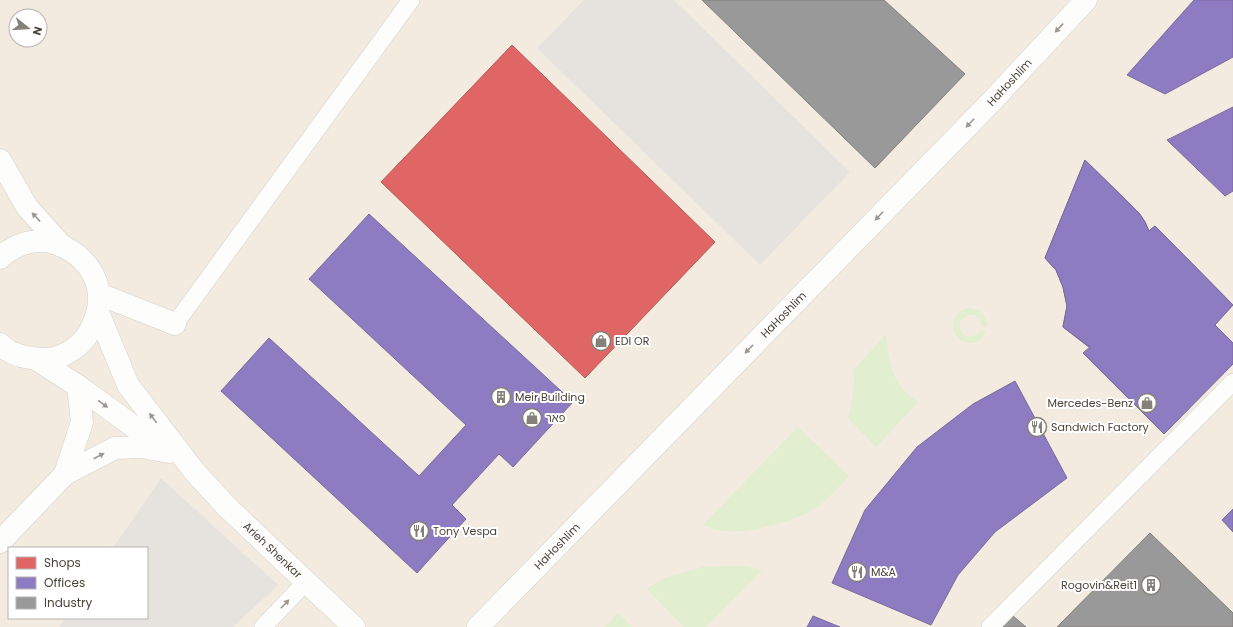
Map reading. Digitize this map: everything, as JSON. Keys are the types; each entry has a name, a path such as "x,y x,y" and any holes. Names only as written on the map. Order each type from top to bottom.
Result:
{"street":[{"name":"HaHoshlim","path":"478,627 991,102 1086,0"},
{"path":"0,160 26,207 62,246"},
{"path":"0,258 17,246 32,242 47,242 62,246"},
{"name":"Arieh Shenkar","path":"62,246 76,254 87,265 95,279 98,303 128,385 194,471 227,506 354,627"},
{"path":"0,344 18,356 36,359 52,358 68,352 82,342 92,328 98,303 175,324"},
{"name":"Arieh Shenkar","path":"36,359 78,386 194,471"},
{"path":"65,474 82,422 78,386"},
{"path":"0,542 65,474 115,448 142,448 169,452"}],"lane":[{"path":"175,324 411,0"},
{"path":"990,627 1233,382"},
{"path":"263,627 307,581"}],"shaded area":[{"path":"0,0 1233,0 1233,627 0,627"},
{"path":"584,0 674,0 850,172 760,265 537,48"},
{"path":"161,478 278,585 233,627 59,627 64,619 148,619 148,547 114,547"}],"green space":[{"path":"968,308 982,313 987,323 987,327 982,326 980,320 975,315 966,316 963,318 960,328 964,335 974,336 981,330 986,332 978,341 970,343 963,341 958,337 954,331 953,325 955,318 960,312"},
{"path":"886,334 888,354 893,372 902,388 918,402 876,447 848,418 854,389 853,371"},
{"path":"798,427 849,476 837,489 816,508 797,518 771,526 745,530 721,531 703,525"},
{"path":"746,566 762,570 706,627 684,627 647,589 662,579 702,567"},
{"path":"618,613 632,627 605,627"}],"building: Shops":[{"path":"512,45 715,242 585,378 381,182"}],"building: Offices":[{"path":"1194,0 1233,0 1233,57 1165,94 1127,75"},
{"path":"1233,107 1233,191 1225,196 1167,140"},
{"path":"1085,160 1139,213 1149,231 1155,226 1233,305 1148,393 1063,327 1067,306 1063,287 1056,270 1045,258"},
{"path":"1085,160 1139,213 1149,231 1155,226 1233,305 1215,325 1233,343 1233,364 1164,434 1083,353 1090,347 1063,327 1067,306 1063,287 1056,270 1045,258"},
{"name":"Meir Building","path":"369,214 573,402 513,467 499,454 452,505 466,519 417,573 221,391 269,338 419,476 466,425 309,279"},
{"path":"1015,381 1067,478 995,532 958,575 931,625 832,583 865,510 917,447 973,404"},
{"path":"1233,509 1233,532 1222,520"},
{"path":"813,616 840,627 807,627"}],"building: Industry":[{"path":"702,0 884,0 965,74 875,168"},
{"name":"Rogovin&Reit1","path":"1150,533 1233,613 1233,627 1057,627"},
{"path":"1013,616 1026,627 1002,627"}],"place":[{"name":"EDI OR","path":"601,341"},
{"name":"Meir Building","path":"501,397"},
{"name":"Mercedes-Benz","path":"1147,403"},
{"name":"פאר","path":"532,418"},
{"name":"Sandwich Factory","path":"1037,427"},
{"name":"Tony Vespa","path":"419,531"},
{"name":"M&A","path":"857,572"},
{"name":"Rogovin&Reit1","path":"1151,585"}]}
